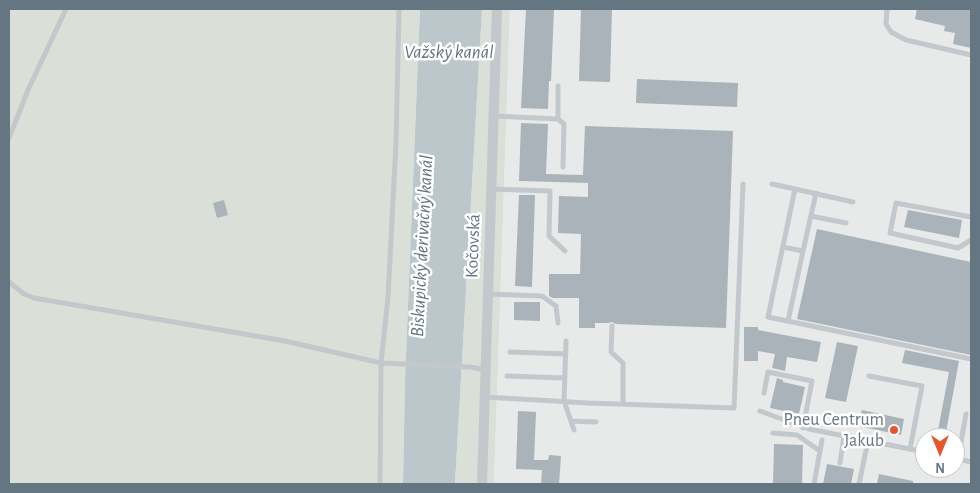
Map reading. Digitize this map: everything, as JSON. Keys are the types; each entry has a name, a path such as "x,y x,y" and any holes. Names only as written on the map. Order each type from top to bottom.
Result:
{"street":[{"name":"Kočovská","path":"482,484 497,9"}],"lane":[{"path":"9,138 28,90 66,9"},
{"path":"380,484 381,363 388,297 396,143 399,9"},
{"path":"887,9 886,24 891,32 906,40 971,54"},
{"path":"558,86 558,119"},
{"path":"493,116 558,119 564,124 563,167"},
{"path":"485,397 734,408 743,184"},
{"path":"772,184 853,202"},
{"path":"491,189 550,191 549,236 565,251"},
{"path":"795,189 768,317 971,359"},
{"path":"788,321 816,193"},
{"path":"971,218 896,203 890,233 958,248 971,240"},
{"path":"811,216 846,223"},
{"path":"782,247 803,251"},
{"path":"9,282 24,294 34,298 285,341 381,363 470,367 486,370"},
{"path":"488,294 542,296 556,306 558,323"},
{"path":"612,326 611,352 623,363 623,404"},
{"path":"566,341 564,401 574,430"},
{"path":"510,352 566,354"},
{"path":"764,393 768,372 812,381 803,428"},
{"path":"507,376 565,378"},
{"path":"869,376 922,386 910,449"},
{"path":"760,411 803,428 915,450"},
{"path":"963,428 966,414"},
{"path":"571,421 596,422"},
{"path":"773,433 798,435 820,451"},
{"path":"840,463 844,436"},
{"path":"814,484 822,440"},
{"path":"859,484 868,441"}],"shaded area":[{"path":"9,9 420,9 405,379 403,484 9,484"},
{"path":"482,9 510,9 494,484 455,484"},
{"path":"510,9 971,9 971,484 494,484"}],"water":[{"name":"Važský kanál","path":"420,9 482,9 455,484 403,484 405,379"}],"building":[{"path":"526,9 554,9 548,109 521,108"},
{"path":"581,9 612,9 610,82 579,81"},
{"path":"917,9 971,9 971,48 953,44 955,33 944,31 945,26 915,19"},
{"path":"637,79 738,83 737,107 636,103"},
{"path":"521,123 548,124 546,174 583,175 585,126 733,131 726,328 616,324 612,322 595,323 595,328 579,328 579,298 553,298 549,296 549,274 580,274 581,234 558,233 559,196 588,197 588,183 519,181"},
{"path":"519,195 535,195 532,287 515,286"},
{"path":"224,200 228,215 217,218 213,203"},
{"path":"908,210 962,220 959,238 904,227"},
{"path":"817,229 971,262 971,355 797,319"},
{"path":"514,302 540,302 540,321 514,320"},
{"path":"744,327 758,327 758,330 821,342 817,362 787,357 785,371 772,368 775,354 758,351 758,361 744,361"},
{"path":"837,342 858,346 846,402 825,398"},
{"path":"905,350 959,361 947,428 938,428 949,372 902,363"},
{"path":"777,378 783,380 783,382 805,387 799,414 770,408"},
{"path":"862,410 904,419 901,435 858,426"},
{"path":"518,411 536,412 534,460 548,460 549,455 561,456 559,484 541,484 542,470 516,469"},
{"path":"774,444 803,445 802,484 773,484"},
{"path":"827,464 854,469 851,484 823,484"},
{"path":"879,474 913,481 913,484 877,484"}],"place":[{"name":"Pneu Centrum Jakub","path":"894,430"}],"water label":[{"name":"Biskupický derivačný kanál","path":"422,246"}]}
